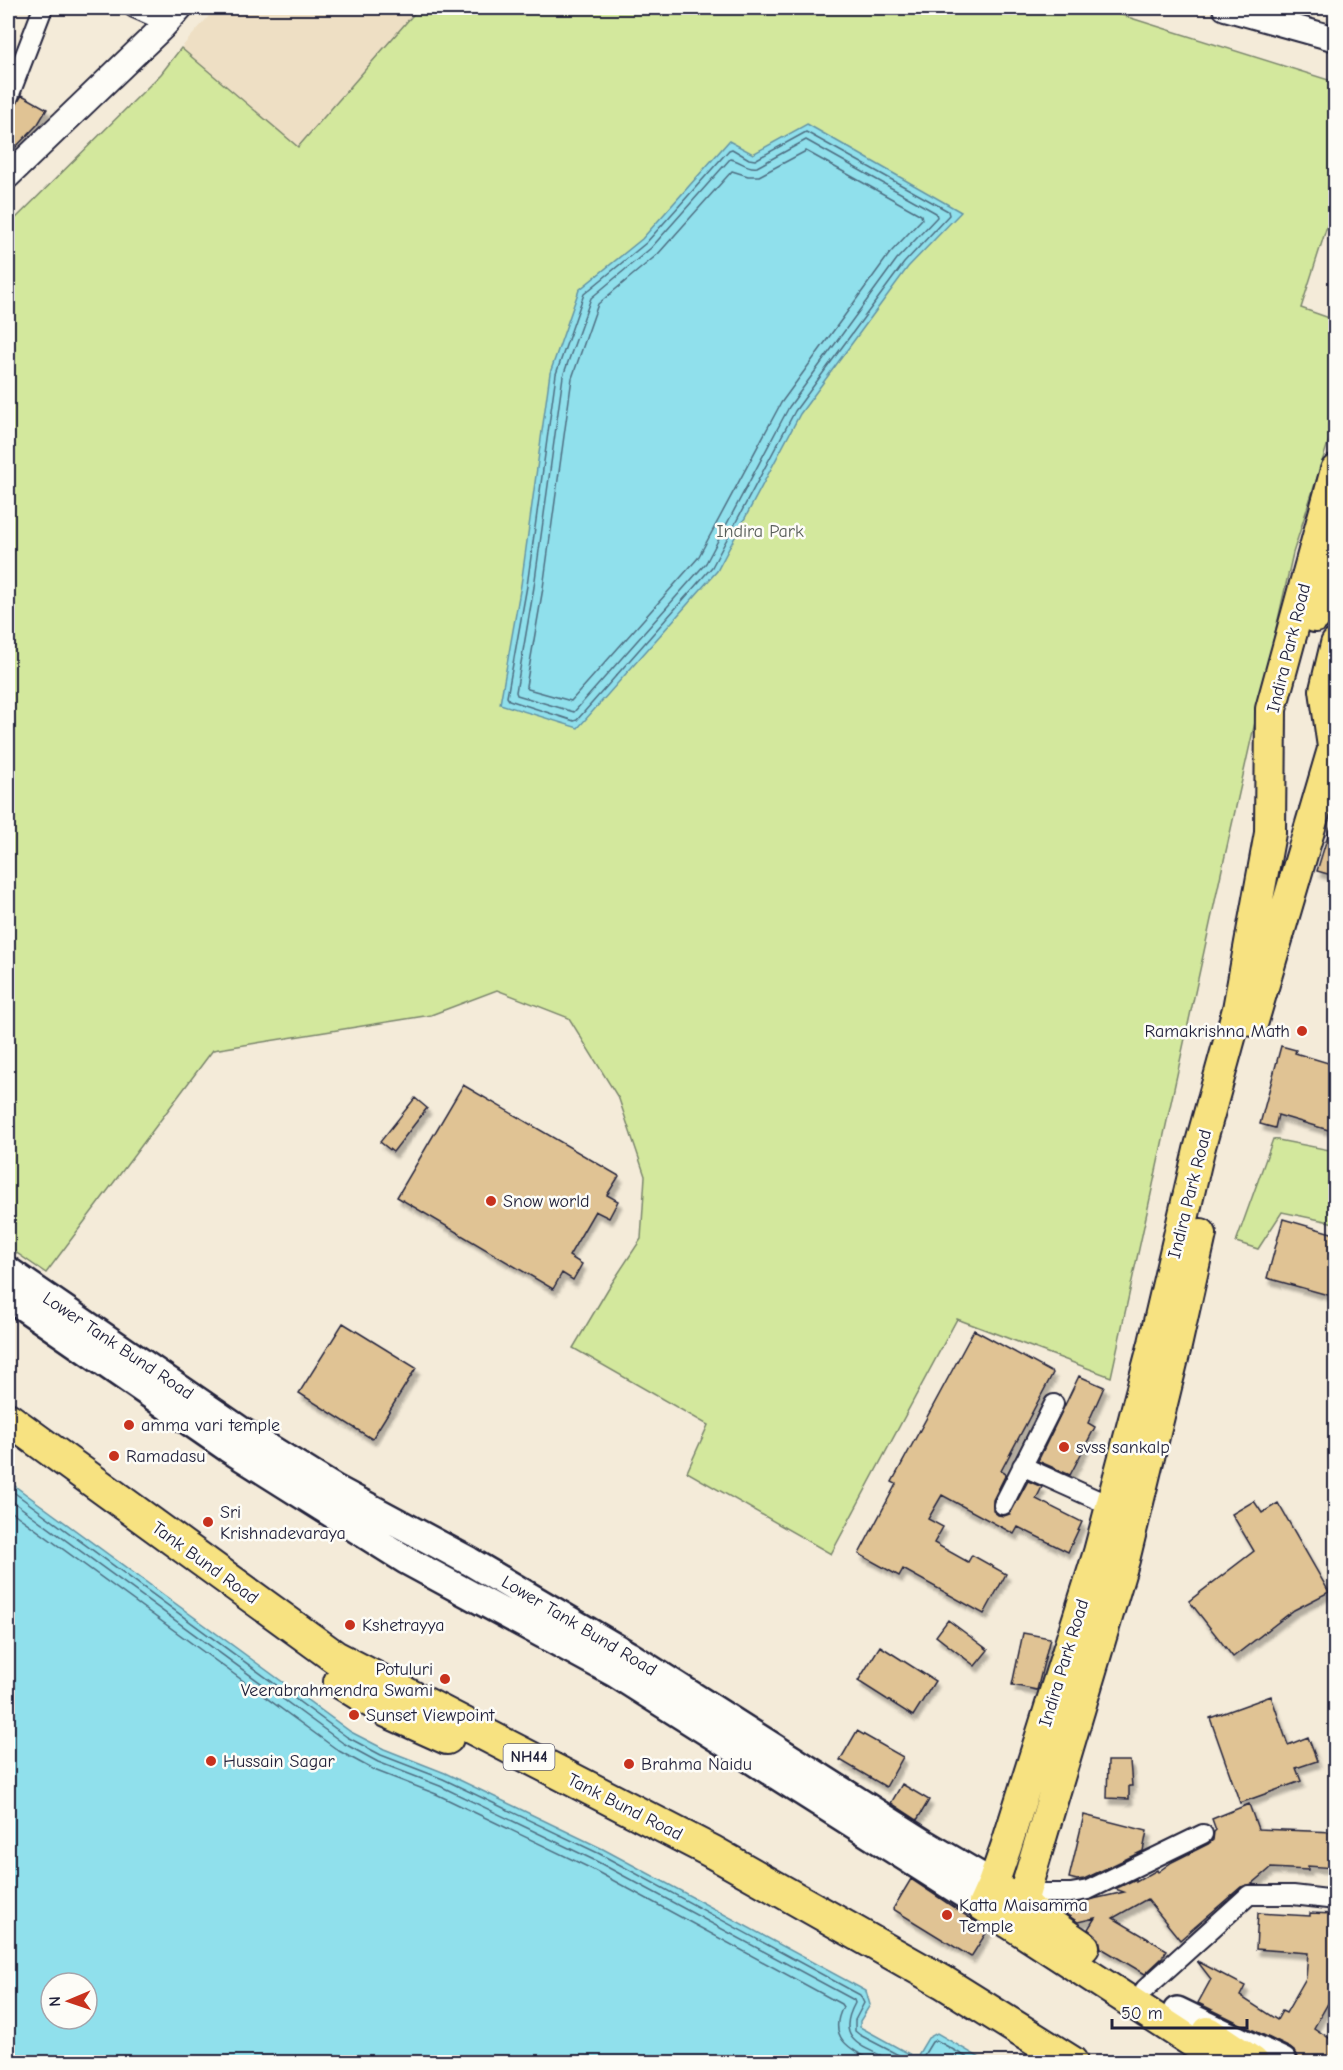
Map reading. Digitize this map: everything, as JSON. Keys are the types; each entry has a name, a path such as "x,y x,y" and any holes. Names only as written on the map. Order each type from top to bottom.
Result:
{"highway":[{"name":"Tank Bund Road","path":"8,1419 335,1657 393,1689 711,1851 945,1983 1071,2062"},
{"name":"NH44","path":"8,1441 262,1629 387,1712 472,1750 703,1868 933,1999 1033,2062"}],"main road":[{"name":"Indira Park Road","path":"988,1895 1099,1552 1154,1343 1199,1150 1238,1009 1270,833 1271,709 1335,471"},
{"path":"1271,709 1296,673 1335,554"},
{"path":"1334,743 1325,690 1335,646"},
{"name":"Indira Park Road","path":"1018,1907 1124,1560 1176,1346 1218,1153 1259,998 1334,743"},
{"name":"Lower Tank Bund Road","path":"8,1271 242,1431 326,1483 469,1561 628,1655 905,1831 988,1895"},
{"name":"Lower Tank Bund Road","path":"8,1296 228,1448 406,1560 615,1673 988,1895 1018,1907 1253,2062"},
{"name":"Lower Tank Bund Road","path":"1018,1907 1115,1991 1223,2062"},
{"path":"1177,2010 1283,2062"}],"street":[{"path":"8,99 43,8"},
{"path":"8,176 180,8"},
{"path":"1225,8 1335,39"},
{"path":"8,158 149,10"},
{"path":"1003,1505 1054,1404"},
{"path":"1022,1466 1111,1506"},
{"path":"1018,1907 1088,1890 1203,1834"},
{"path":"1145,1989 1249,1895 1293,1895 1335,1900"}],"shaded area":[{"path":"216,8 418,9 298,147 181,48"}],"green space":[{"name":"Indira Park","path":"416,8 1099,8 1335,82 1335,201 1301,308 1335,320 1335,421 1293,553 1111,1377 957,1319 831,1554 687,1472 708,1425 573,1348 641,1239 645,1176 619,1099 569,1018 497,990 431,1015 213,1050 46,1273 8,1247 8,226 161,74 181,48 298,147 418,9"},
{"path":"1273,1139 1335,1151 1335,1223 1282,1212 1258,1249 1236,1242"}],"water":[{"path":"807,124 961,212 908,267 800,414 717,571 578,728 500,704 521,585 550,373 579,290 642,239 729,141 753,154"},
{"name":"Hussain Sagar","path":"8,1481 351,1732 384,1749 445,1773 603,1849 866,1991 870,2005 860,2021 860,2027 911,2055 918,2055 928,2038 937,2033 987,2062 8,2062"}],"building":[{"path":"22,95 47,109 38,124 8,155 8,111 15,107"},
{"path":"1332,822 1335,823 1335,876 1317,871"},
{"path":"1281,1046 1296,1050 1295,1053 1335,1065 1335,1132 1278,1115 1275,1128 1260,1124"},
{"path":"463,1085 619,1176 607,1195 618,1201 609,1218 595,1211 569,1256 582,1264 573,1280 562,1273 553,1289 397,1197"},
{"path":"415,1098 427,1108 393,1152 380,1142"},
{"path":"1283,1219 1335,1234 1335,1297 1267,1278"},
{"path":"343,1323 416,1368 372,1439 299,1393"},
{"path":"974,1330 1053,1373 1001,1471 1006,1474 993,1500 993,1511 998,1515 1010,1514 1028,1481 1042,1487 1036,1499 1082,1522 1068,1552 1018,1527 1014,1534 942,1495 928,1519 943,1527 934,1543 968,1562 972,1555 1006,1574 984,1614 903,1569 899,1576 859,1554 896,1484 892,1482"},
{"name":"svss sankalp","path":"1079,1376 1104,1387 1088,1423 1095,1427 1070,1475 1038,1461"},
{"path":"1254,1501 1262,1513 1278,1503 1329,1592 1294,1610 1233,1657 1189,1601 1254,1551 1232,1514"},
{"path":"948,1620 988,1650 975,1666 936,1636"},
{"path":"1023,1633 1050,1638 1037,1690 1012,1685"},
{"path":"880,1646 935,1681 913,1716 858,1681"},
{"path":"1271,1696 1288,1745 1308,1737 1317,1761 1296,1768 1301,1781 1240,1803 1210,1718"},
{"path":"857,1731 903,1757 886,1787 840,1760"},
{"path":"1108,1761 1130,1761 1132,1786 1129,1786 1129,1799 1107,1798"},
{"path":"902,1784 929,1800 917,1820 891,1803"},
{"path":"1249,1804 1258,1829 1335,1832 1335,1868 1308,1866 1308,1870 1271,1868 1252,1884 1241,1887 1180,1940 1147,1899 1113,1918 1167,1950 1145,1974 1101,1948 1099,1939 1088,1929 1095,1918 1078,1922 1063,1912 1062,1906 1124,1892 1115,1889 1136,1879 1136,1882 1157,1870 1158,1872 1172,1862 1208,1844 1213,1840 1216,1830 1212,1819"},
{"path":"1084,1815 1147,1831 1143,1851 1084,1879 1069,1878"},
{"path":"911,1879 988,1930 971,1957 893,1909"},
{"path":"1258,1913 1310,1916 1310,1913 1335,1914 1335,1991 1314,2028 1335,2042 1335,2062 1313,2062 1304,2057 1300,2062 1296,2053 1290,2048 1198,2003 1211,1979 1197,1961 1245,1986 1240,1996 1277,2020 1282,2011 1286,2013 1306,1978 1308,1953 1256,1949"}],"place":[{"name":"Ramakrishna Math","path":"1302,1031"},
{"name":"Snow world","path":"491,1201"},
{"name":"amma vari temple","path":"129,1425"},
{"name":"svss sankalp","path":"1064,1447"},
{"name":"Ramadasu","path":"114,1456"},
{"name":"Sri Krishnadevaraya","path":"208,1522"},
{"name":"Kshetrayya","path":"350,1625"},
{"name":"Potuluri Veerabrahmendra Swami","path":"445,1679"},
{"name":"Sunset Viewpoint","path":"354,1715"},
{"name":"Hussain Sagar","path":"211,1761"},
{"name":"Brahma Naidu","path":"629,1764"},
{"name":"Katta Maisamma Temple","path":"947,1915"}]}
